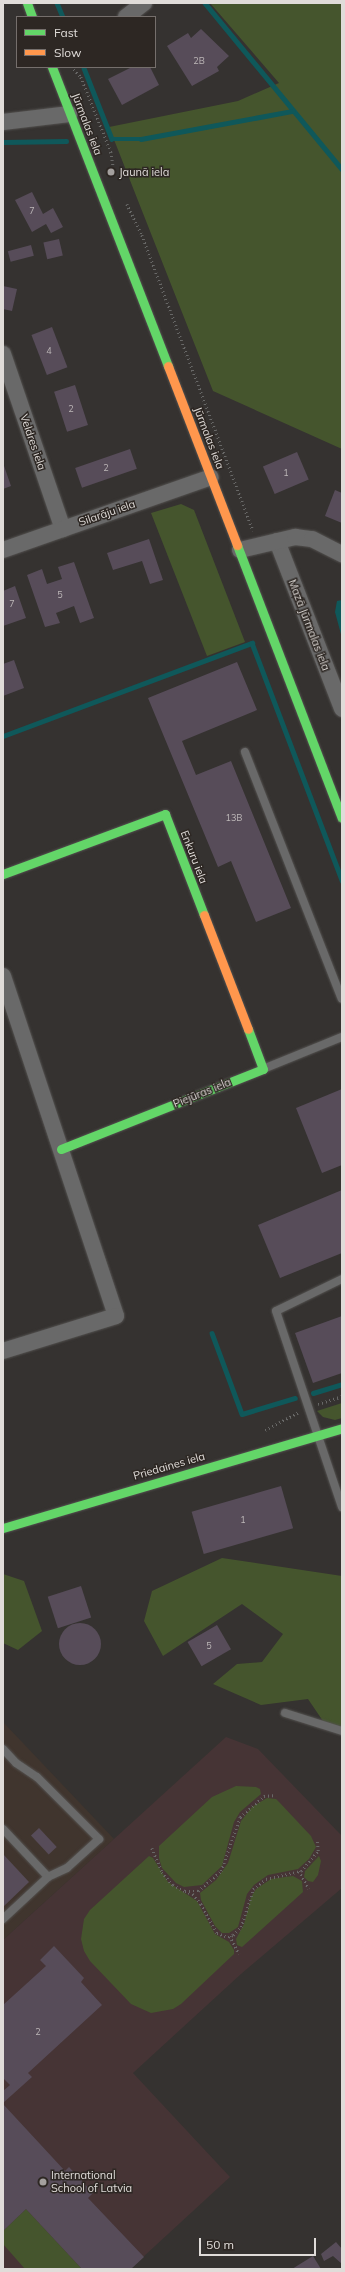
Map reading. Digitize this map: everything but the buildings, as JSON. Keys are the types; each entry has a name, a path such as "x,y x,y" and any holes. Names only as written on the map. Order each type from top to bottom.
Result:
{"street":[{"path":"27,3 32,16"},
{"path":"127,16 144,3"},
{"name":"Jūrmalas iela","path":"54,68 70,114 240,550 342,818"},
{"path":"3,122 70,114"},
{"name":"Veldres iela","path":"3,354 63,529"},
{"name":"Silarāju iela","path":"3,550 211,477"},
{"path":"240,550 258,544 295,537 312,539 342,554"},
{"name":"Mazā Jūrmalas iela","path":"277,541 342,709"},
{"name":"Enkuru iela","path":"3,874 165,814 262,1069"},
{"path":"3,976 62,1149 116,1316 3,1350"},
{"name":"Piejūras iela","path":"62,1149 262,1069"},
{"name":"Priedaines iela","path":"3,1528 342,1428"}],"lane":[{"path":"245,752 342,999"},
{"name":"Piejūras iela","path":"262,1069 342,1037"},
{"path":"342,1278 276,1311 316,1436 342,1507"},
{"path":"285,1713 342,1731"},
{"path":"3,1749 16,1762 37,1777 99,1839 67,1868 48,1877 3,1919"},
{"path":"3,1829 48,1877"}],"path":[{"path":"74,68 82,77 111,152 116,176"},
{"path":"126,202 142,235 258,544"},
{"path":"186,1890 198,1891 213,1880 225,1863 233,1832 240,1817 264,1796 276,1796"},
{"path":"230,1936 241,1927 249,1896 259,1883 276,1875 298,1872 307,1866 318,1851 318,1840"},
{"path":"152,1848 166,1878 193,1894 201,1904 217,1933 230,1936"},
{"path":"298,1872 309,1888"},
{"path":"230,1936 239,1954"}],"shaded area":[{"path":"3,1722 114,1839 3,1940"},
{"path":"226,1737 258,1749 342,1836 342,1888 241,1974 133,2073 230,2177 130,2269 3,2269 3,1940"}],"green space":[{"path":"210,3 342,3 342,449 213,391 109,127 238,101 279,83"},
{"path":"181,504 194,510 245,642 207,656 151,513"},
{"path":"342,1403 342,1418 335,1420 323,1417 317,1411"},
{"path":"222,1558 342,1576 342,1728 327,1727 308,1699 261,1705 213,1684 237,1664 262,1662 283,1634 242,1604 163,1656 144,1621 152,1591"},
{"path":"3,1574 24,1581 42,1631 18,1650 3,1643"},
{"path":"236,1786 256,1787 260,1789 261,1794 240,1812 234,1822 222,1866 202,1885 184,1887 176,1883 162,1868 159,1858 159,1846 212,1797"},
{"path":"267,1798 276,1799 280,1803 311,1836 316,1847 309,1859 298,1869 268,1875 254,1885 247,1894 238,1927 229,1933 222,1933 215,1926 201,1900 200,1893 216,1880 228,1863 241,1821 252,1807"},
{"path":"149,1856 153,1858 168,1882 197,1901 215,1934 229,1942 234,1950 234,1954 181,2004 173,2009 151,2013 131,2004 90,1961 84,1951 81,1939 84,1919 90,1910"},
{"path":"319,1856 321,1861 318,1875 313,1882 308,1881 304,1877 305,1871"},
{"path":"293,1876 302,1881 303,1892 242,1947 237,1945 236,1939 244,1924 251,1897 256,1889 271,1879"},
{"path":"26,2209 82,2269 25,2269 3,2244 3,2231"}],"water":[{"path":"342,600 342,638 335,612 337,601"}],"waterway":[{"path":"57,3 63,16"},
{"path":"205,3 342,169"},
{"path":"84,68 112,139 141,139 292,111"},
{"path":"4,142 66,141"},
{"path":"3,736 252,643 342,880"},
{"path":"212,1333 242,1414 295,1398"},
{"path":"313,1393 342,1384"}],"traffic: fast":[{"path":"27,3 32,16"},
{"path":"52,68 168,366"},
{"path":"237,545 342,818"},
{"path":"3,874 165,814 204,915"},
{"path":"61,1149 263,1069 248,1029"},
{"path":"3,1528 342,1428"}],"traffic: slow":[{"path":"168,366 237,545"},
{"path":"204,915 248,1029"}],"place":[{"name":"Jaunā iela","path":"111,172"},
{"name":"International School of Latvia","path":"43,2182"}]}
